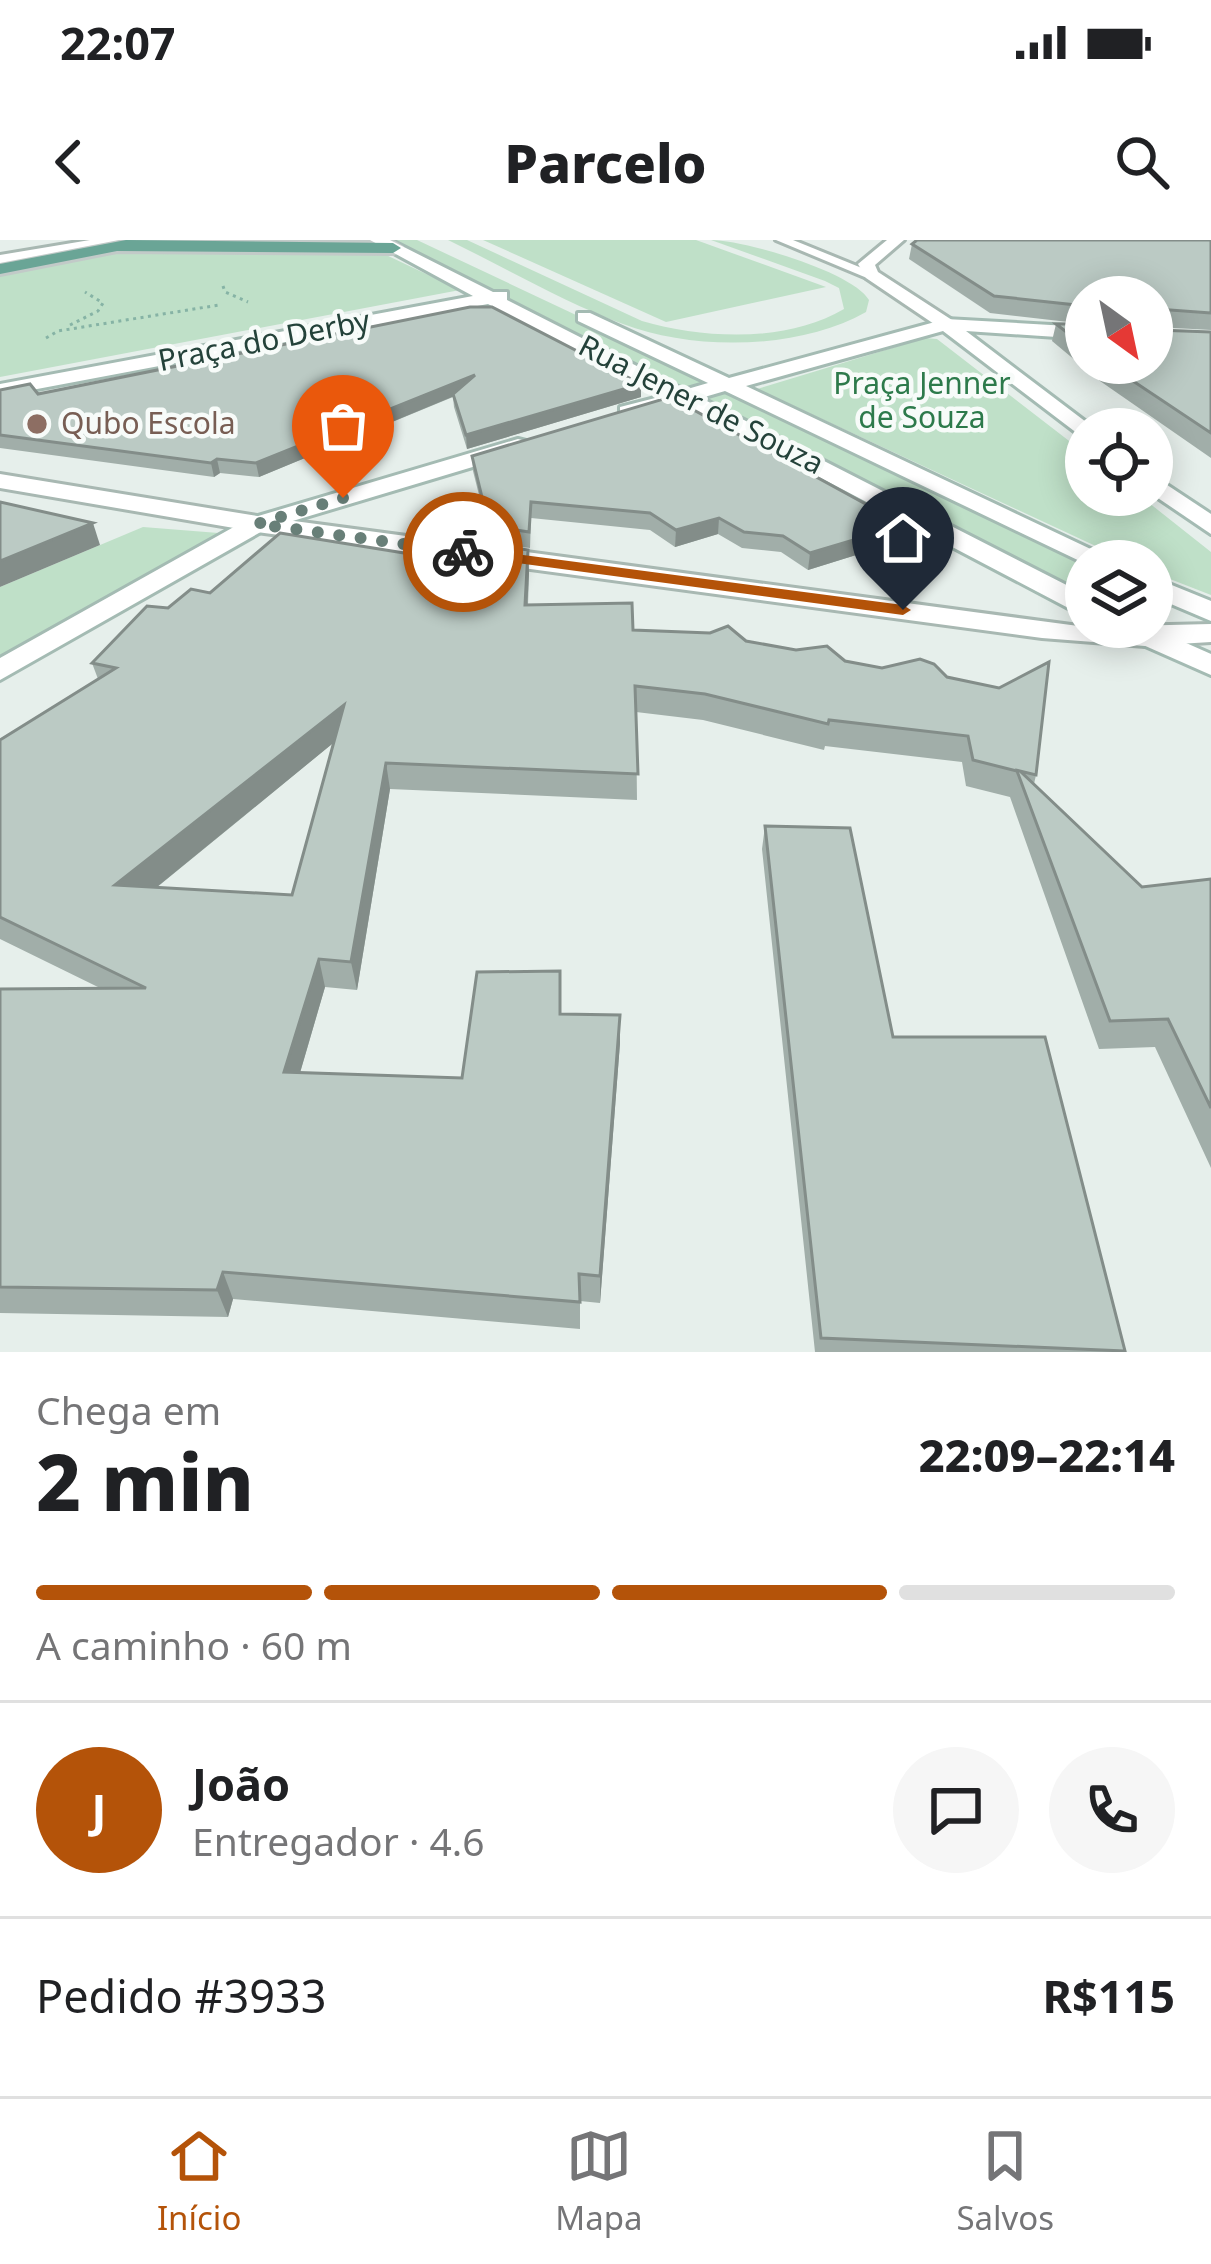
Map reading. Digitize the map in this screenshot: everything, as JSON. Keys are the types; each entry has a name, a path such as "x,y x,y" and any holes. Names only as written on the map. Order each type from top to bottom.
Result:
{"main road":[{"path":"0,256 92,240"},
{"path":"0,268 148,240"},
{"path":"273,240 328,240"},
{"path":"116,243 385,244"}],"street":[{"path":"417,240 454,257"},
{"path":"896,240 869,258 866,264 872,275 946,324 1065,417"},
{"name":"Rua Jener de Souza","path":"385,244 523,293 1065,544"},
{"name":"Rua Jener de Souza","path":"523,293 685,395 1065,595"},
{"name":"Praça do Derby","path":"0,390 523,293"},
{"path":"595,422 946,324 1065,332"},
{"path":"0,671 257,524 550,436"},
{"path":"0,481 257,524 1065,630"},
{"path":"1173,498 1211,526"},
{"path":"1173,595 1211,612"},
{"path":"1173,632 1211,633"},
{"path":"1171,648 1211,666"}],"lane":[{"path":"782,240 872,275"},
{"path":"0,256 116,243"}],"path":[{"path":"230,278 222,287 224,292 249,303"},
{"path":"58,332 103,304 86,292"}],"green space":[{"path":"378,240 417,240 1065,545 1065,592 511,301"},
{"path":"448,240 467,240 642,321 692,332 771,332 797,328 844,309 839,288 711,240 771,252 821,269 859,289 869,300 866,312 810,334 746,342 682,339 601,315"},
{"path":"483,240 696,240 826,287 666,322"},
{"path":"164,246 384,254 460,290 0,377 0,272"},
{"name":"Praça Jenner de Souza","path":"925,338 937,339 1065,438 1065,516 1166,516 1211,552 1211,595 1173,580 1173,540 1083,540 757,389"},
{"path":"143,527 231,534 0,662 0,587"}],"building":[{"path":"917,240 1211,240 1211,313 1173,310 1173,276 1065,276 1065,304 994,296 912,244"},
{"path":"470,307 492,307 641,384 466,435 453,394 475,375 256,463 217,459 211,463 0,435 0,390 30,384 38,394"},
{"path":"1173,331 1211,332 1211,433 1138,384 1173,384"},
{"path":"670,397 904,525 810,553 783,536 744,532 719,518 676,530 650,513 531,502 529,532 489,526 472,456"},
{"path":"0,502 93,523 0,561"},
{"path":"280,533 498,563 495,545 528,550 525,605 632,603 633,630 710,633 728,626 746,641 796,650 827,646 845,661 882,668 920,659 934,664 947,677 999,688 1049,662 1036,775 1020,771 1142,887 1211,879 1211,1108 1168,1019 1110,1021 1017,771 973,760 968,736 829,720 828,724 705,694 635,686 638,774 386,763 351,962 319,959 284,1072 462,1078 477,972 560,971 560,1014 620,1015 600,1276 579,1274 580,1302 223,1272 217,1290 0,1287 0,989 146,988 0,917 0,740 116,668 92,663 147,606 168,608 191,589 210,593","holes":["344,705 292,895 115,885"]},
{"path":"765,826 850,828 893,1037 1045,1037 1125,1351 821,1338"}],"way so far":[{"path":"343,498 257,524 463,552"}],"place":[{"name":"Qubo Escola","path":"37,424"}],"route":[{"path":"463,552 903,610"}]}
